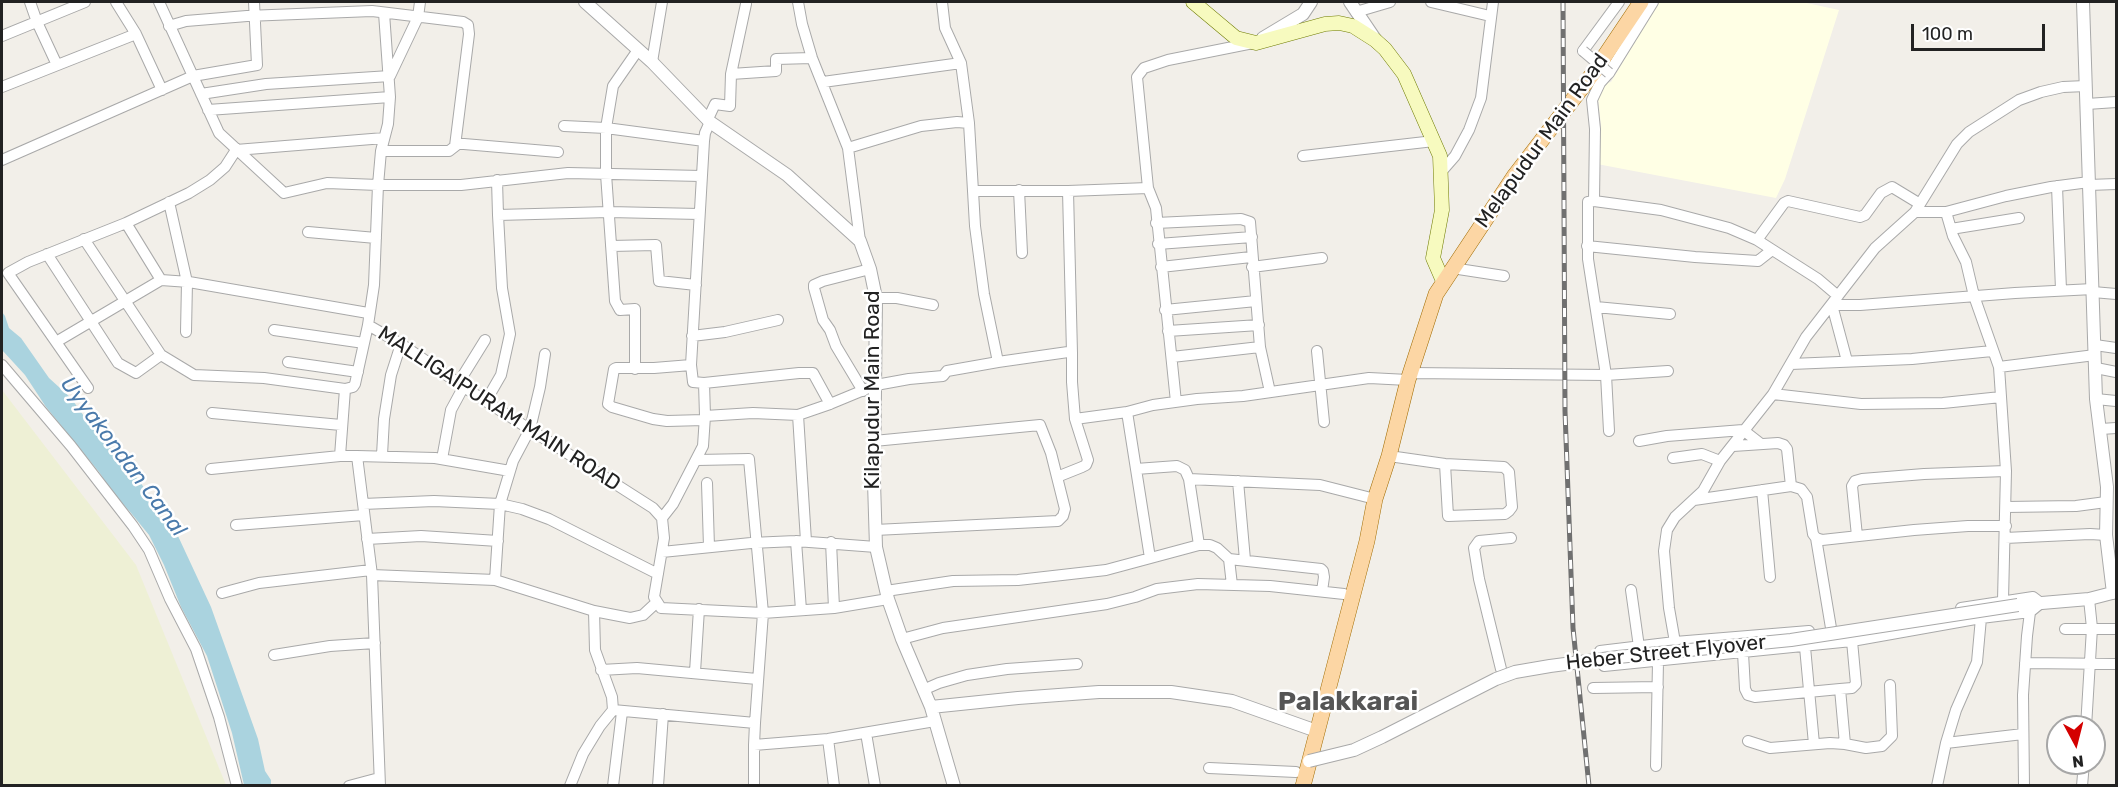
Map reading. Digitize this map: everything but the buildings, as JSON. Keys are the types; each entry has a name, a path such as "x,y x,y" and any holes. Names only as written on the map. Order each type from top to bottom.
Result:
{"main road":[{"path":"1193,2 1236,38 1256,43 1325,24 1339,23 1353,26 1376,40 1404,74 1440,156 1442,210 1433,258 1447,274"},
{"name":"Melapudur Main Road","path":"1447,274 1464,234 1629,2"},
{"name":"Melapudur Main Road","path":"1303,786 1375,500 1389,456 1409,376 1436,294 1447,274 1515,175 1594,72 1641,2"}],"street":[{"path":"30,2 57,65"},
{"path":"2,36 85,2"},
{"path":"116,2 136,34 162,90"},
{"path":"159,2 219,133 284,193 327,183 461,185 568,173 701,176"},
{"path":"2,160 193,76 257,65 254,2"},
{"path":"201,94 266,84 390,76 418,17 420,2"},
{"name":"Kilapudur Main Road","path":"585,2 652,62 709,120 787,175 860,241 870,269 876,298 874,441 876,548 887,595 902,639 931,707 954,786"},
{"path":"652,62 662,2"},
{"path":"743,2 731,74 730,106 715,104 704,141 692,336 693,382 704,383 813,373 830,404"},
{"path":"799,2 802,24 812,58 848,148 860,241"},
{"path":"942,2 945,28 961,63 969,123 975,226 984,294 998,362"},
{"path":"1176,402 1156,208 1149,188 1137,77 1144,68 1168,60 1256,43 1302,14 1311,2"},
{"path":"1376,40 1353,7 1390,2"},
{"path":"1431,2 1490,16"},
{"path":"1442,172 1455,156 1469,130 1481,98 1493,2"},
{"path":"1609,73 1583,51 1619,2"},
{"path":"1594,201 1595,129 1592,100 1600,83 1609,73 1653,2"},
{"path":"2083,2 2096,399 2101,429 2106,535 2115,592"},
{"path":"169,26 186,21 376,8 418,17 463,22 468,25 470,34 455,146"},
{"name":"MALLIGAIPURAM MAIN ROAD","path":"376,8 390,76 390,97 388,124 381,151 374,285 368,325 401,344 653,508 662,518"},
{"path":"2,87 136,34"},
{"path":"635,369 635,309 620,310 617,307 606,174 606,128 613,86 638,50"},
{"path":"731,74 776,70 776,59 812,58"},
{"path":"823,82 961,63"},
{"path":"1680,660 1669,608 1664,551 1667,530 1675,517 1703,491 1720,461 1773,394 1806,337 1875,248 1917,208 1957,144 1970,132 2019,100 2064,87 2086,86"},
{"path":"208,110 390,97"},
{"path":"2087,104 2116,102"},
{"path":"848,148 921,126 969,123"},
{"path":"564,126 606,128 704,141"},
{"path":"236,150 384,138"},
{"path":"1304,156 1434,141"},
{"path":"381,151 443,152 464,144 558,152"},
{"path":"88,388 8,273 28,262 126,223 210,180 225,167 236,150"},
{"path":"486,401 501,375 510,334 502,288 497,180"},
{"path":"1757,240 1784,203 1788,201 1860,217 1881,193 1892,187 1917,208 1946,212 2006,196 2057,186 2116,184"},
{"path":"2057,186 2061,290"},
{"path":"973,191 1149,188"},
{"path":"1019,190 1022,253"},
{"path":"1057,477 1086,465 1088,460 1075,419 1072,382 1068,191"},
{"path":"169,202 187,282 186,332"},
{"path":"1609,431 1606,375 1589,270 1588,202 1661,210 1729,228 1757,240 1818,279 1835,300 1847,361"},
{"path":"498,215 609,212 699,214"},
{"path":"1946,212 1966,262 1974,296 1999,367 2006,471 2002,600"},
{"path":"1951,229 2019,218"},
{"path":"1156,223 1246,219 1250,222 1260,347 1270,392"},
{"path":"126,223 161,280"},
{"path":"308,232 376,238"},
{"path":"1158,244 1252,237"},
{"path":"84,239 161,356 194,375 264,378 345,389 353,387 356,384 368,325"},
{"path":"611,246 656,245 658,281 696,285"},
{"path":"1587,246 1758,261 1772,250"},
{"path":"48,254 118,363 136,373 161,356"},
{"path":"1161,267 1322,258"},
{"path":"863,391 823,320 814,285 870,269"},
{"path":"1447,274 1504,276"},
{"path":"56,342 161,280 187,282 368,313"},
{"path":"1835,300 1860,305 2061,290 2116,294"},
{"path":"876,298 897,298 933,305"},
{"path":"1165,310 1256,301"},
{"path":"1596,307 1670,314"},
{"path":"692,336 725,332 778,320"},
{"path":"1168,331 1259,325"},
{"path":"274,330 364,343"},
{"path":"442,459 452,410 461,384 485,340"},
{"path":"382,455 384,419 391,375 401,344"},
{"path":"1172,357 1260,347"},
{"path":"1999,367 2116,348"},
{"path":"1317,351 1324,422"},
{"path":"1791,364 1924,358 1992,351"},
{"path":"691,365 614,369 609,406 660,420 753,413 798,415 876,385 943,376 947,371 1038,355 1072,353"},
{"path":"495,580 500,504 510,471 530,429 540,387 544,354"},
{"path":"288,362 358,372"},
{"path":"2,365 71,446 149,550 170,599 196,649 219,717 237,786"},
{"path":"2096,368 2116,372"},
{"path":"1075,419 1127,412 1153,405 1243,396 1369,378 1606,375 1668,371"},
{"path":"704,383 703,446 673,504 662,518 664,538 654,597 661,608 763,613 834,608 953,581 990,582 1106,570 1199,545 1217,548 1229,559 1321,569 1324,577 1322,591"},
{"path":"340,456 345,389"},
{"path":"1773,394 1860,404 1942,403 2001,397"},
{"path":"2096,399 2116,401"},
{"path":"1127,412 1150,558"},
{"path":"212,413 341,425"},
{"path":"798,415 801,610"},
{"path":"874,441 1040,425 1051,453 1065,509 1058,522 875,530"},
{"path":"2101,429 2116,428"},
{"path":"1639,441 1666,436 1743,430 1761,444"},
{"path":"1733,446 1778,443 1787,449 1791,486"},
{"path":"1673,458 1702,454 1720,461"},
{"path":"211,469 340,456 382,455 442,459 510,471"},
{"path":"349,786 380,782 371,573 357,456"},
{"path":"1389,456 1507,469 1512,507 1509,512 1448,516 1446,464"},
{"path":"697,460 749,459 763,613 757,679 754,786"},
{"path":"1136,469 1177,466 1185,470 1190,479 1199,545"},
{"path":"1857,536 1852,486 1855,481 1914,475 2006,471"},
{"path":"1190,479 1320,485 1375,500"},
{"path":"1238,481 1245,560"},
{"path":"707,483 709,547"},
{"path":"1694,500 1791,486 1801,489 1807,497 1813,534 1816,538 1831,628"},
{"path":"1762,490 1770,577"},
{"path":"236,525 364,510 409,501 500,504 549,519 658,574"},
{"path":"2006,507 2076,506 2106,502"},
{"path":"1816,538 1822,540 1968,526 2006,526"},
{"path":"2005,538 2106,535"},
{"path":"367,539 421,536 498,541"},
{"path":"1501,669 1479,579 1474,548 1479,541 1511,538"},
{"path":"662,552 801,541 876,548"},
{"path":"831,542 834,608"},
{"path":"1229,559 1232,585"},
{"path":"222,593 260,583 371,573 495,580 594,611 630,618 643,615 657,602"},
{"path":"902,639 943,628 1107,604 1157,589 1198,584 1344,594"},
{"path":"1631,590 1639,647"},
{"name":"Heber Street Flyover","path":"1309,761 1354,750 1496,678 1515,672 1618,657 1791,640 2018,605 2089,599 2115,592"},
{"path":"1600,651 1675,642 1777,635 2002,600 2033,597 2041,603 2031,612 1981,618 1852,641 1604,666"},
{"path":"2087,715 2092,628 2089,599"},
{"path":"695,672 699,609"},
{"path":"594,611 595,650 617,711 613,786"},
{"path":"2024,786 2025,663 2031,612"},
{"path":"1937,786 1956,710 1977,662 1981,618"},
{"path":"2065,628 2116,629"},
{"path":"1743,653 1745,689 1748,695 1755,697 1840,690 1852,688 1857,680 1852,641"},
{"path":"274,656 330,646 375,643"},
{"path":"1805,647 1814,744"},
{"path":"1656,766 1658,662"},
{"path":"2025,663 2116,664"},
{"path":"923,690 967,675 1007,669 1077,664"},
{"path":"602,670 637,668 757,679"},
{"path":"1748,741 1770,748 1814,744 1845,744 1866,748 1882,746 1892,736 1890,685"},
{"path":"1593,688 1658,687"},
{"path":"1840,690 1845,744"},
{"path":"931,707 1088,693 1171,692 1232,701 1311,729"},
{"path":"570,786 583,754 600,726 617,711 755,723"},
{"path":"657,786 663,714"},
{"path":"754,745 828,739 935,721"},
{"path":"866,733 875,786"},
{"path":"1946,743 2023,734"},
{"path":"828,739 834,786"},
{"path":"1209,768 1296,771"}],"shaded area":[{"path":"1659,2 1802,2 1839,10 1785,179 1776,198 1597,164 1601,126 1598,97 1602,84 1611,82"},
{"path":"2,390 136,565 226,785 2,785"}],"water":[{"path":"2,312 9,328 21,338 49,378 71,398 96,433 131,469 147,492 157,516 178,536 211,607 258,739 265,771 271,780 271,785 244,785 232,733 207,656 181,607 149,535 46,407 25,375 2,350"}],"railway":[{"path":"1563,2 1565,411 1573,628 1589,786"}],"district":[{"name":"Palakkarai","path":"1348,702"}],"water label":[{"name":"Uyyakondan Canal","path":"123,457"}]}
